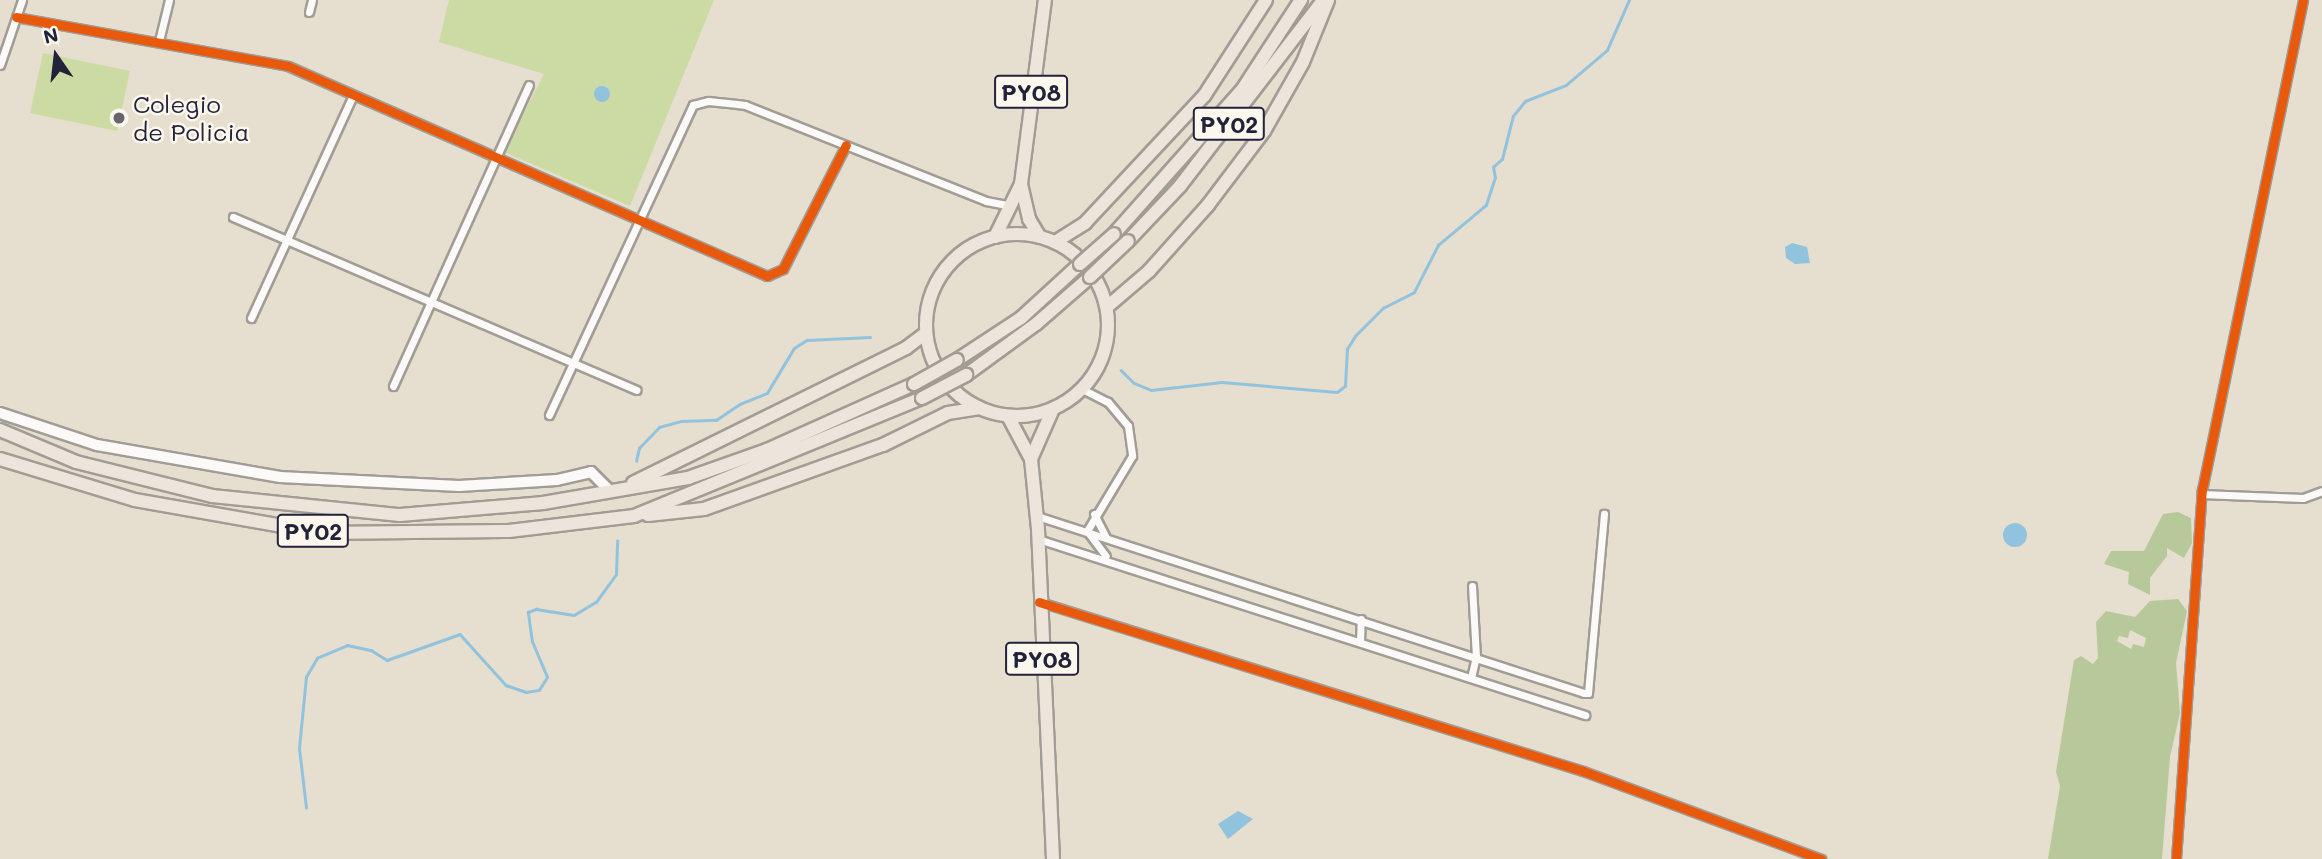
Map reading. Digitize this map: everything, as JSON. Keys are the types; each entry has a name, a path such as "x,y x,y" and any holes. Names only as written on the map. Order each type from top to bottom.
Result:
{"highway":[{"name":"PY08","path":"1021,184 1045,0"},
{"path":"1055,242 1085,223 1204,96 1266,0"},
{"name":"PY02","path":"0,430 76,462 200,493 320,510 400,515 616,491 688,478 767,450 914,384 957,360 1021,318 1114,234 1242,90 1301,0"},
{"path":"1107,307 1157,261 1264,131 1303,62 1326,0"},
{"name":"PY02","path":"0,459 135,500 323,533 509,531 634,516 922,398 965,375 1036,324 1128,242 1180,186 1326,0"},
{"path":"995,237 1021,184"},
{"path":"1021,184 1029,219 1040,237"},
{"path":"995,237 1040,237 1055,242 1088,269 1107,307 1107,343 1101,360 1082,389 1053,409 1008,416 980,408 942,378 926,332 929,300 943,272 966,250 995,237"},
{"path":"616,491 906,348 926,332"},
{"path":"634,516 704,509 883,446 948,413 980,408"},
{"name":"PY08","path":"1031,459 1053,409"},
{"name":"PY08","path":"1008,416 1031,459 1038,539 1053,859"}],"street":[{"path":"0,65 22,0"},
{"path":"159,41 169,0"},
{"path":"309,12 312,0"},
{"path":"2176,859 2201,494 2304,0"},
{"path":"16,17 288,66 767,276 776,275 846,145"},
{"path":"393,386 529,85"},
{"path":"251,318 353,95"},
{"path":"549,415 694,105 708,101 745,106 986,201 1012,206"},
{"path":"233,217 637,390"},
{"path":"1082,389 1108,402 1128,426 1132,456 1094,514 1087,531"},
{"path":"0,413 97,445 280,477 460,486 557,480 591,472 616,491"},
{"path":"2201,494 2303,498 2322,491"},
{"path":"1094,514 1105,537"},
{"path":"1036,516 1588,692 1604,514"},
{"path":"1087,531 1097,549 1110,558"},
{"path":"1038,539 1110,558 1585,715"},
{"path":"1471,678 1476,657 1472,586"},
{"path":"1040,602 1583,771 1821,859"},
{"path":"1360,642 1361,619"}],"green space":[{"path":"449,0 714,0 630,206 504,152 544,74 439,42"},
{"path":"43,53 130,71 117,131 30,113"},
{"path":"2178,512 2191,518 2192,543 2184,558 2167,548 2167,556 2150,578 2150,595 2128,584 2129,572 2104,564 2111,551 2144,551 2163,514"},
{"path":"2178,599 2187,611 2176,663 2180,713 2170,757 2162,859 2048,859 2060,786 2056,772 2074,660 2081,656 2093,664 2098,658 2096,622 2106,611 2135,617 2150,601","holes":["2130,630 2146,638 2144,647 2133,644 2131,649 2117,641 2119,636 2128,638"]}],"water":[{"path":"599,86 605,86 610,94 608,100 599,102 594,97 594,91"},
{"path":"1792,243 1807,247 1810,263 1795,264 1786,258 1785,247"},
{"path":"2015,523 2023,527 2027,535 2023,543 2015,547 2007,543 2003,535 2007,527"},
{"path":"1238,811 1253,819 1228,839 1218,824"}],"waterway":[{"path":"1121,370 1134,383 1151,390 1222,382 1337,392 1345,386 1347,349 1355,336 1383,308 1414,292 1438,245 1486,205 1495,178 1493,167 1502,159 1513,116 1525,101 1566,85 1607,50 1629,0"},
{"path":"636,461 639,448 659,427 681,421 716,420 740,404 767,393 794,348 807,340 870,337"},
{"path":"306,808 299,748 306,677 317,658 347,645 371,650 387,660 460,634 506,685 526,692 539,690 547,677 532,642 528,612 536,609 574,615 596,602 616,574 617,541"}],"cycle path":[{"path":"2176,859 2202,490 2303,0"},
{"path":"16,17 288,66 767,276 783,269 846,145"},
{"path":"1039,602 1583,771 1821,859"}],"place":[{"name":"Colegio de Policia","path":"119,118"}]}
